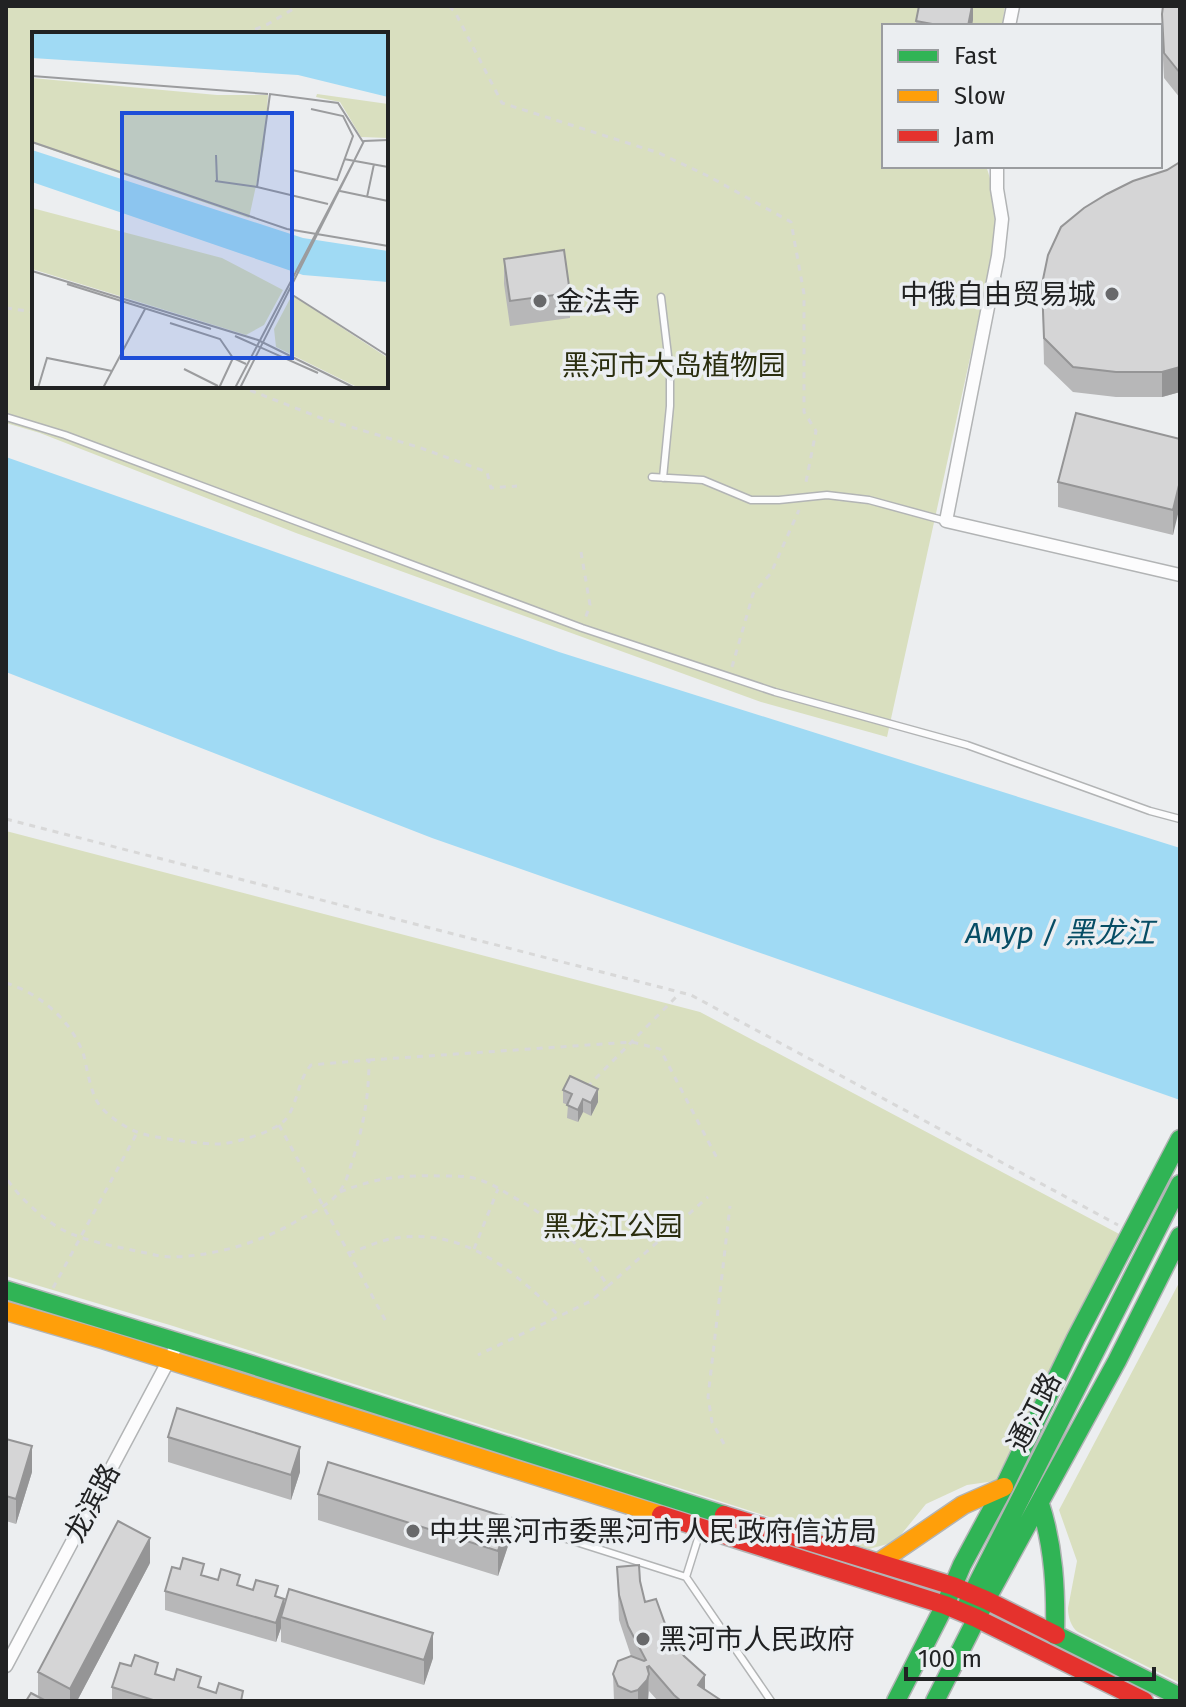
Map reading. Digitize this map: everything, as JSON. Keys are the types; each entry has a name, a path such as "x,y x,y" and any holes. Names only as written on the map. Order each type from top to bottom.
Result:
{"street":[{"path":"997,168 1002,219 998,256 946,521 1180,575"},
{"path":"896,1701 1004,1487 1128,1225 1180,1139"},
{"name":"通江路","path":"935,1701 970,1615 1180,1184"},
{"path":"979,1597 1040,1504 1177,1241"},
{"path":"6,1290 179,1341 707,1511 953,1586 1180,1697"},
{"path":"6,1311 945,1605 1144,1701"},
{"name":"龙滨路","path":"6,1666 179,1341"},
{"path":"878,1563 963,1505 1004,1487"},
{"path":"1040,1504 1049,1529 1056,1585 1055,1635"}],"lane":[{"path":"661,297 670,372 663,478"},
{"path":"6,417 80,440 582,628 730,678 967,745 1180,819"},
{"path":"652,477 703,480 751,500 827,495 869,500 946,521"},
{"path":"686,1577 707,1511"},
{"path":"496,1516 686,1577 771,1701"}],"path":[{"path":"249,32 298,6"},
{"path":"449,6 502,103 659,153 791,222 804,294 804,412 816,431 800,508 771,573 753,594 730,678"},
{"path":"6,308 32,312"},
{"path":"244,388 321,418 418,447 487,472 491,488 517,486"},
{"path":"581,552 590,605 582,628"},
{"path":"6,819 691,995 1128,1225"},
{"path":"6,983 43,1001 67,1025 82,1050 97,1102 117,1121 138,1133 224,1144 264,1133 286,1119 304,1073 311,1065 632,1042 660,1049 718,1160"},
{"path":"582,1093 680,993"},
{"path":"340,1192 362,1131 369,1060"},
{"path":"279,1125 388,1325"},
{"path":"53,1288 138,1133"},
{"path":"6,1178 43,1216 64,1230 81,1237 169,1257 200,1255 246,1244 287,1227 323,1207 340,1192 367,1181 400,1175 471,1177 498,1188 545,1216 591,1260 608,1286"},
{"path":"474,1249 498,1188"},
{"path":"478,1355 591,1301 708,1197"},
{"path":"724,1444 712,1422 708,1397 730,1206"},
{"path":"349,1253 390,1239 429,1236 474,1249 494,1260 531,1289 559,1316"}],"green space":[{"name":"黑河市大岛植物园","path":"6,6 1005,6 1002,24 882,24 882,168 987,168 995,220 993,253 887,737 761,702 296,533 40,433 6,423"},
{"name":"黑龙江公园","path":"6,831 700,1012 1123,1236 995,1481 967,1485 926,1504 895,1542 869,1549 173,1326 6,1276"},
{"path":"1180,1281 1180,1683 1073,1627 1068,1608 1077,1561 1059,1510"}],"water":[{"name":"Амур / 黑龙江","path":"6,457 559,652 1180,848 1180,1100 432,838 6,672"}],"building":[{"path":"919,6 972,6 968,24 916,21"},
{"path":"1163,6 1180,6 1180,73 1164,53"},
{"name":"中俄自由贸易城","path":"1180,162 1180,367 1162,372 1116,372 1073,367 1044,338 1042,284 1048,255 1061,227 1107,194"},
{"path":"564,250 570,293 510,301 504,259"},
{"path":"1076,413 1180,439 1180,481 1173,510 1058,482"},
{"path":"570,1076 598,1089 591,1103 583,1099 578,1110 567,1105 572,1094 563,1090"},
{"path":"177,1408 300,1447 291,1475 168,1437"},
{"path":"6,1439 32,1446 16,1499 6,1496"},
{"path":"328,1462 509,1518 498,1551 318,1494"},
{"path":"118,1521 150,1538 70,1689 38,1672"},
{"path":"183,1558 204,1564 201,1575 218,1580 221,1569 240,1575 237,1585 253,1590 256,1580 278,1586 275,1596 284,1599 276,1623 165,1591 172,1567 180,1569"},
{"path":"639,1565 645,1602 656,1599 668,1632 684,1656 705,1675 698,1685 722,1701 681,1701 649,1666 647,1680 638,1690 631,1692 618,1686 613,1674 618,1661 631,1656 646,1660 628,1626 619,1595 617,1567"},
{"path":"289,1589 433,1633 424,1660 281,1617"},
{"path":"135,1655 158,1663 155,1674 174,1680 177,1669 201,1677 198,1687 216,1693 219,1683 243,1691 241,1701 156,1701 112,1687 120,1663 131,1666"},
{"path":"31,1693 46,1701 26,1701"}],"traffic: fast":[{"path":"896,1701 1076,1338 1180,1139"},
{"path":"968,1602 1180,1184"},
{"path":"935,1701 986,1600 1117,1361 1180,1236"},
{"path":"6,1290 724,1515"},
{"path":"1040,1504 1053,1569 1055,1635"},
{"path":"1056,1635 1180,1697"}],"traffic: slow":[{"path":"6,1311 661,1515"},
{"path":"878,1563 963,1505 1004,1487"}],"traffic: jam":[{"path":"661,1515 945,1605 1144,1701"},
{"path":"724,1515 953,1586 1056,1635"}],"place":[{"name":"中俄自由贸易城","path":"1112,294"},
{"name":"金法寺","path":"540,301"},
{"name":"中共黑河市委黑河市人民政府信访局","path":"413,1531"},
{"name":"黑河市人民政府","path":"643,1639"}]}
